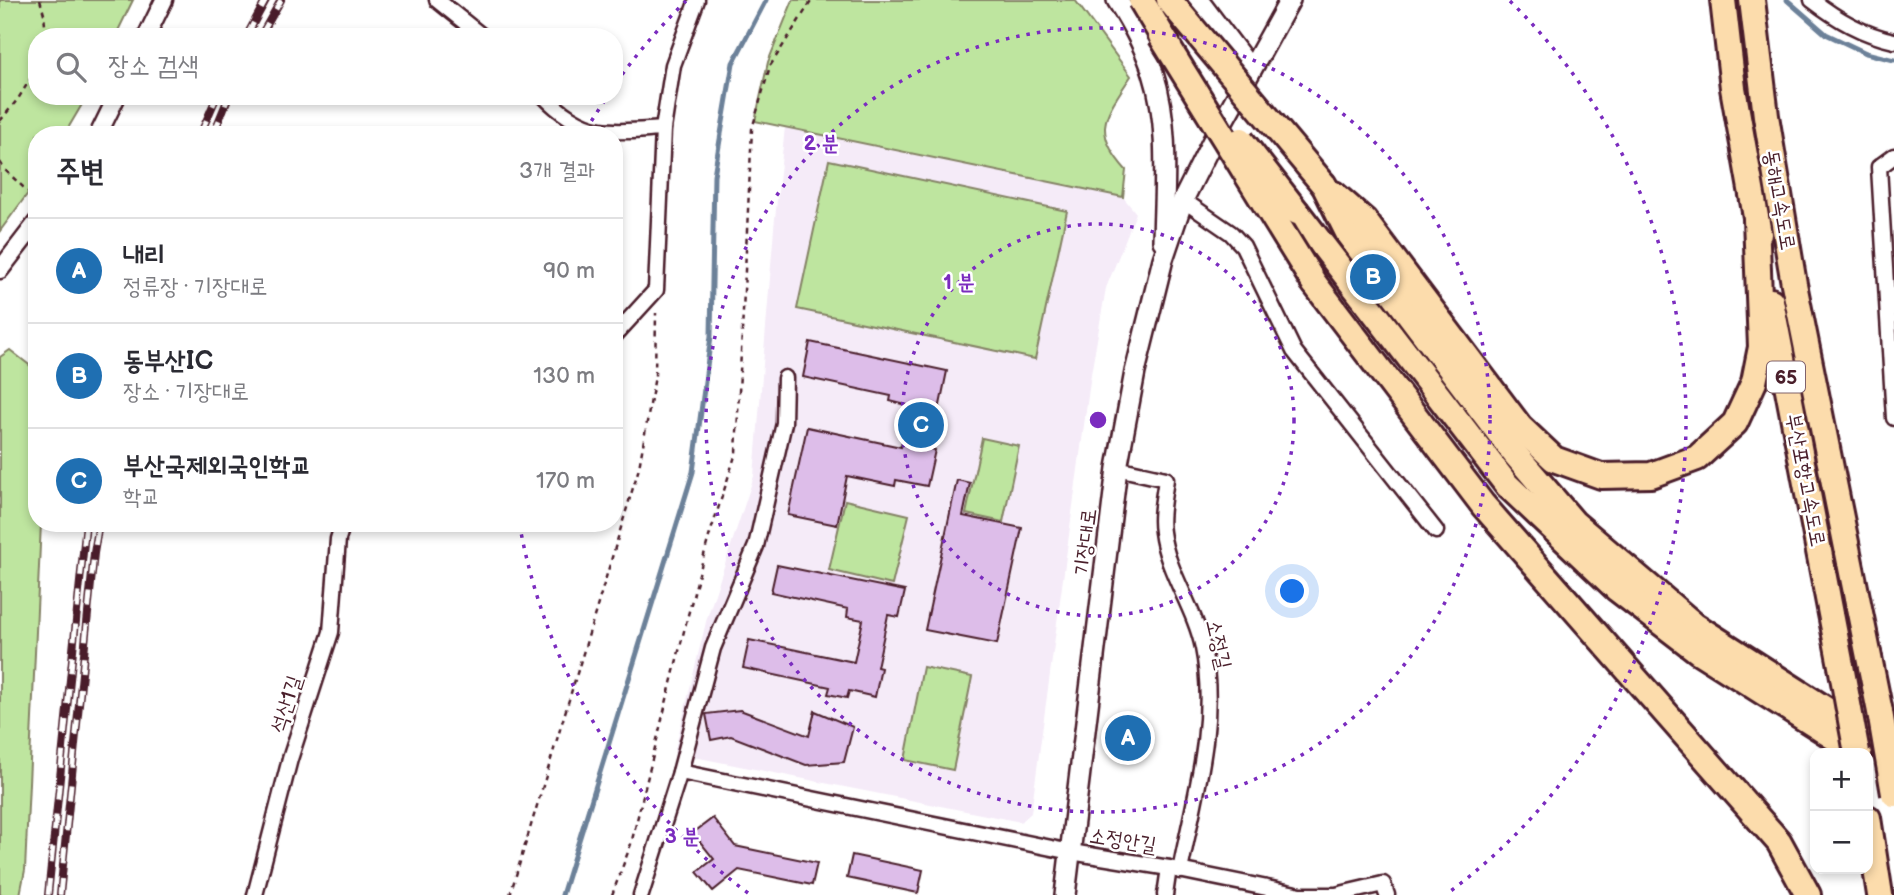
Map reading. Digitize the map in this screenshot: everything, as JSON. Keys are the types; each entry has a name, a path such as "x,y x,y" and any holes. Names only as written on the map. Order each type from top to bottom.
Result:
{"highway":[{"path":"1141,0 1314,283 1483,505 1779,842 1808,895"},
{"path":"1169,0 1324,185 1364,220 1520,427 1554,459 1601,476 1651,475 1697,458 1735,423 1754,382 1761,347 1756,219"},
{"name":"부산포항고속도로","path":"1723,0 1732,88 1857,748"},
{"name":"동해고속도로","path":"1752,0 1766,116 1794,284"},
{"path":"1161,36 1507,485 1616,589 1698,651 1850,748"},
{"path":"1324,185 1349,235 1516,454 1574,523 1694,625 1894,753"},
{"name":"부산포항고속도로","path":"1794,284 1894,794"},
{"path":"1873,762 1894,775"},
{"path":"1873,850 1880,895"}],"main road":[{"path":"1119,0 1217,132"},
{"path":"1119,0 1153,73 1162,119 1163,259"},
{"path":"1198,0 1251,70"},
{"name":"기장대로","path":"1065,895 1117,468 1135,372 1163,259 1183,200 1290,0"}],"street":[{"path":"150,28 164,0"},
{"path":"437,0 471,28"},
{"path":"623,326 656,290 663,129 673,65 697,0"},
{"path":"1812,0 1835,18 1868,35 1894,41"},
{"path":"102,126 113,105"},
{"path":"552,105 590,126"},
{"path":"623,130 663,129"},
{"path":"1894,156 1879,167 1892,349 1894,418"},
{"path":"1183,200 1231,233 1243,246 1294,351 1436,531"},
{"path":"0,270 28,234"},
{"path":"640,895 680,772 713,648 756,546 784,423 786,378"},
{"name":"소정길","path":"1117,468 1166,479 1161,515 1164,542 1203,647 1207,704 1205,737 1174,870"},
{"name":"석산1길","path":"255,895 290,759 331,632 340,532"},
{"name":"소정안길","path":"680,772 1071,852 1174,870 1261,891 1336,895 1383,884 1387,895"},
{"name":"소정안길","path":"1165,895 1174,870"}],"path":[{"path":"40,0 45,28"},
{"path":"612,895 631,844 691,603 736,453 752,129 770,66 812,0"},
{"path":"0,121 28,83"},
{"path":"0,162 28,192"},
{"path":"623,521 639,468 655,376 656,290"},
{"path":"510,895 620,532"}],"shaded area":[{"path":"785,127 1123,197 1136,213 1106,288 1091,374 1031,813 1021,822 674,753 707,618 754,476"}],"green space":[{"path":"0,0 133,0 119,28 28,28 28,105 82,105 69,126 28,126 28,193 0,231"},
{"path":"793,0 1075,0 1131,76 1109,112 1105,133 1108,144 1126,170 1123,197 755,121 768,62"},
{"path":"829,160 1067,211 1035,359 797,309"},
{"path":"10,350 28,364 28,532 41,532 25,870 20,895 0,895 0,357"},
{"path":"982,438 1019,446 1003,522 966,514"},
{"path":"845,500 909,515 892,585 829,570"},
{"path":"923,667 972,677 953,770 905,760"}],"building":[{"path":"810,342 947,371 931,449 935,450 927,486 896,480 895,486 847,476 837,525 788,515 807,427 901,447 910,406 890,401 891,396 803,377"},
{"path":"957,480 970,483 963,516 1022,528 997,644 925,630"},
{"path":"777,565 905,591 899,617 888,615 877,667 881,668 875,697 849,691 847,698 828,694 830,687 743,668 749,640 854,662 863,620 847,617 848,609 771,592"},
{"path":"740,710 809,736 815,711 853,727 844,762 806,765 731,736 711,740 706,714"},
{"path":"713,818 735,846 817,863 812,885 739,870 713,891 697,872 714,859 693,833"},
{"path":"852,855 923,870 918,893 847,878"}],"waterway":[{"path":"562,895 693,472 711,336 714,175 733,63 766,0"},
{"path":"1787,0 1826,34 1866,53 1894,60"}],"railway":[{"path":"251,28 266,0"},
{"path":"265,28 281,0"},
{"path":"204,126 213,105"},
{"path":"217,126 225,105"},
{"path":"48,895 85,532"},
{"path":"60,895 98,532"}],"place":[{"name":"동부산IC","path":"1373,277"},
{"name":"부산국제외국인학교","path":"921,425"},
{"name":"내리","path":"1128,738"}]}
